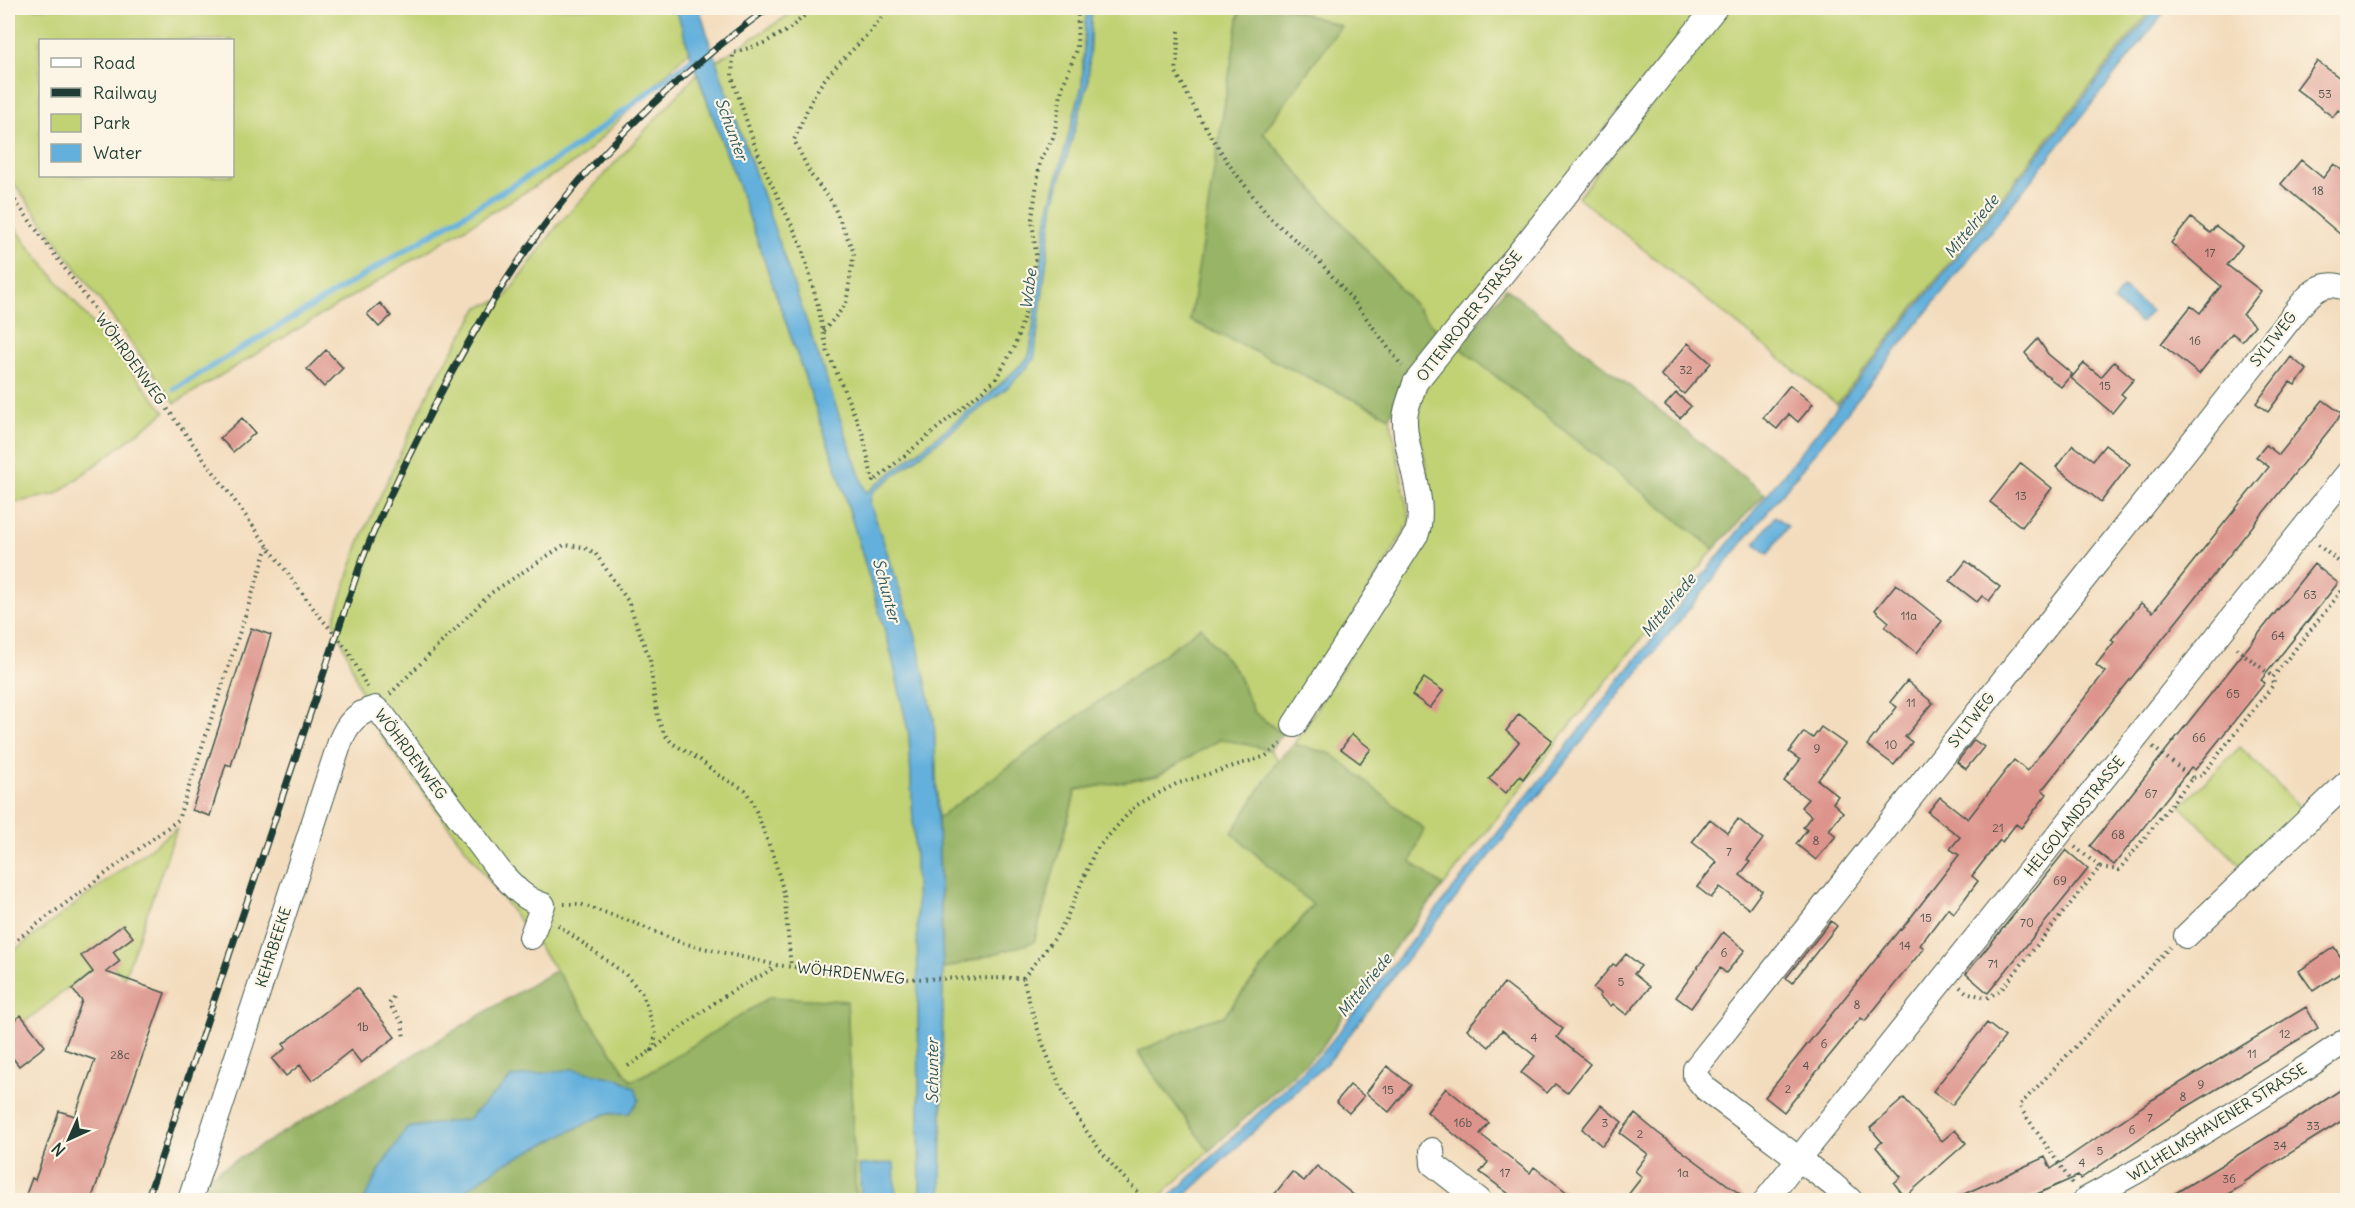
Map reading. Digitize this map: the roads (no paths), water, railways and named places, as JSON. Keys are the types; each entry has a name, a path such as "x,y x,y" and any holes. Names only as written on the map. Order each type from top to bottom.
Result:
{"street":[{"name":"OTTENRODER STRASSE","path":"1294,725 1410,544 1420,523 1404,418 1415,383 1715,8"},
{"name":"SYLTWEG","path":"1799,1159 1700,1083 1695,1076 1695,1069 2305,300 2321,286 2337,285 2348,289"},
{"name":"HELGOLANDSTRASSE","path":"1766,1200 2348,473"},
{"name":"WÖHRDENWEG","path":"375,708 382,714 501,873 521,895 543,905 531,937"},
{"name":"KEHRBEEKE","path":"190,1200 340,742 345,729 354,717 375,708"},
{"path":"2186,936 2348,782"},
{"name":"WILHELMSHAVENER STRASSE","path":"2081,1196 2165,1155 2281,1085 2348,1039"},
{"path":"1432,1150 1433,1164 1479,1200"},
{"path":"1799,1159 1850,1200"}],"water":[{"name":"Schunter","path":"676,8 699,8 866,493 988,396 1027,359 1030,353 1048,212 1082,86 1085,23 1088,8 1093,8 1088,83 1054,202 1034,360 1008,387 872,493 870,503 916,637 934,720 943,969 941,1200 920,1200 917,906 909,735 891,652 838,472 689,51"},
{"path":"2155,8 2168,8 1789,485 1406,960 1332,1058 1180,1200 1166,1200 1323,1052"},
{"path":"2123,288 2151,311 2141,323 2113,301"},
{"path":"1775,516 1788,526 1768,554 1755,544"},
{"path":"573,1069 620,1079 635,1088 639,1100 629,1113 605,1114 500,1166 452,1200 364,1200 383,1164 407,1128 468,1119 512,1077"},
{"path":"894,1163 896,1200 861,1200 859,1165"}],"waterway":[{"path":"174,389 570,151 697,56"}],"railway":[{"path":"147,1200 359,568 392,491 446,384 481,320 520,258 587,172 673,85 768,8"}],"water label":[{"name":"Mittelriede","path":"1971,226"},
{"name":"Wabe","path":"1028,289"},
{"name":"Mittelriede","path":"1668,605"},
{"name":"Mittelriede","path":"1364,985"}]}
